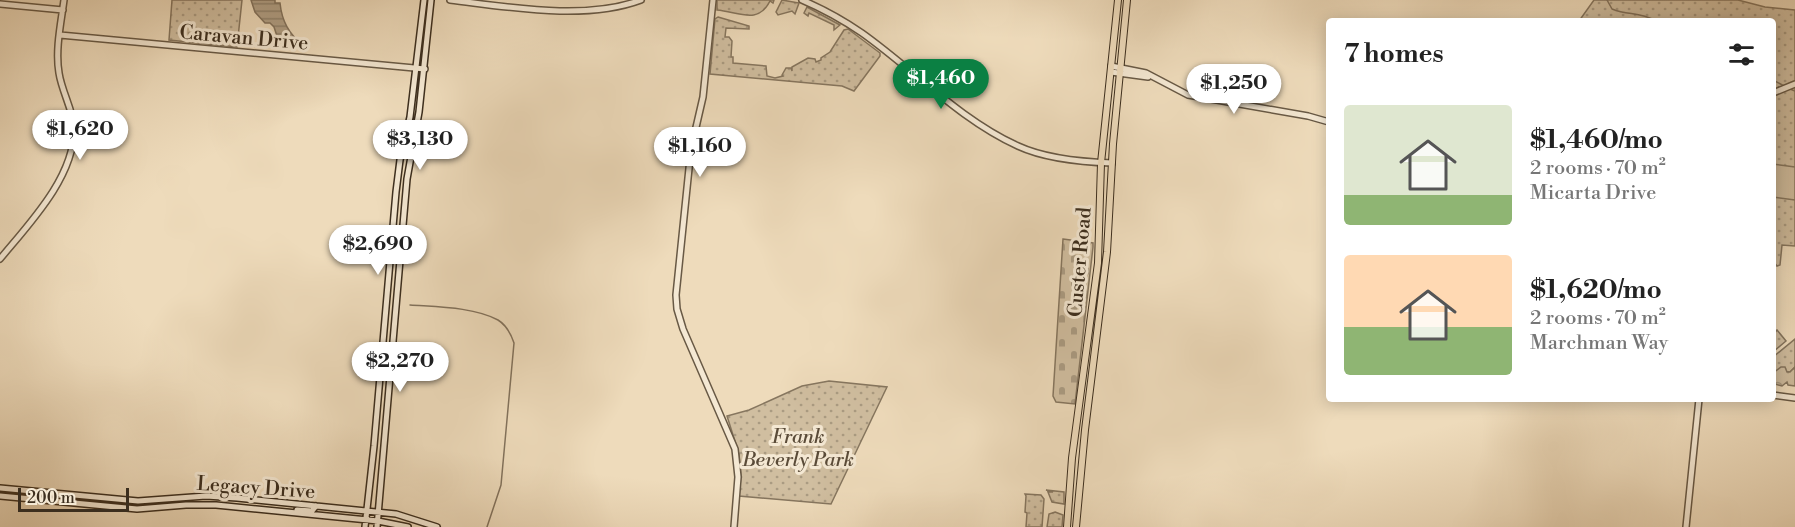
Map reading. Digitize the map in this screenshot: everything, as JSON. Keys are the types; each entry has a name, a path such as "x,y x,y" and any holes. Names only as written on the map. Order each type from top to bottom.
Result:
{"main road":[{"name":"Custer Road","path":"1067,527 1072,459 1098,263 1101,163 1118,0"},
{"name":"Custer Road","path":"1076,527 1084,437 1106,262 1112,164 1127,0"},
{"path":"1068,509 1078,510"}],"street":[{"path":"0,259 39,213 61,177 70,155 74,129 59,73 64,0"},
{"path":"365,524 396,192 417,68 424,0"},
{"path":"378,524 407,179 418,119 431,0"},
{"path":"450,0 567,11 606,9 641,0"},
{"path":"712,0 703,97 692,145 676,295 677,309 686,336 735,449 738,477 734,527"},
{"path":"802,0 829,12 863,33 978,123 1018,146 1058,158 1112,164"},
{"path":"0,4 63,10"},
{"name":"Caravan Drive","path":"60,35 424,69"},
{"path":"1111,69 1153,77 1188,95 1326,121"},
{"path":"1776,92 1795,84"},
{"path":"378,394 388,395"},
{"path":"1776,395 1795,398"},
{"path":"1686,527 1699,402"},
{"name":"Legacy Drive","path":"0,488 138,501 206,496 379,512 437,527"},
{"name":"Legacy Drive","path":"0,496 137,509 202,504 408,527"},
{"path":"268,502 268,511"},
{"path":"293,513 296,510 312,510 316,506"}],"green space":[{"path":"172,0 242,0 237,47 169,40"},
{"path":"717,0 774,0 773,3 770,1 760,13 747,15 717,10"},
{"path":"782,0 799,3 795,14 792,11 778,15 776,12"},
{"path":"1594,0 1738,0 1765,7 1795,10 1795,246 1782,245 1780,265 1776,265 1776,18 1581,18"},
{"path":"807,7 840,25 834,30 834,25 809,13 808,16 804,13"},
{"path":"718,17 749,26 749,29 726,28 725,37 729,37 732,41 733,63 766,66 767,76 775,78 783,76 786,68 791,68 792,71 792,67 808,58 815,59 816,62 821,60 830,52 844,30 848,29 880,53 880,56 854,91 842,86 710,74 715,19"},
{"path":"1776,164 1795,167 1795,200 1776,197"},
{"path":"1063,239 1093,243 1075,404 1056,402 1053,396"},
{"path":"1776,331 1786,341 1776,349"},
{"path":"1795,339 1795,367 1790,372 1776,371 1776,355"},
{"path":"1785,367 1787,372 1790,372 1795,367 1795,386 1788,385 1787,382 1782,386 1776,384 1776,371"},
{"name":"Frank Beverly Park","path":"829,381 887,387 831,504 739,496 741,476 739,454 727,416 749,410 802,386"},
{"path":"1046,490 1064,492 1064,504 1052,502 1048,492 1053,492"},
{"path":"1025,494 1041,495 1044,499 1042,527 1026,527"},
{"path":"1055,512 1063,515 1062,527 1047,527 1049,514"}],"shaded area":[{"path":"251,0 275,0 275,3 280,3 287,27 302,45 299,47 295,44 279,42 274,27 270,23 265,23 255,12"}],"waterway":[{"path":"1607,0 1612,9 1649,18"},
{"path":"1776,82 1786,87"},
{"path":"1790,89 1795,91"},
{"path":"410,305 478,312 503,324 514,343 501,485 487,527"}]}
